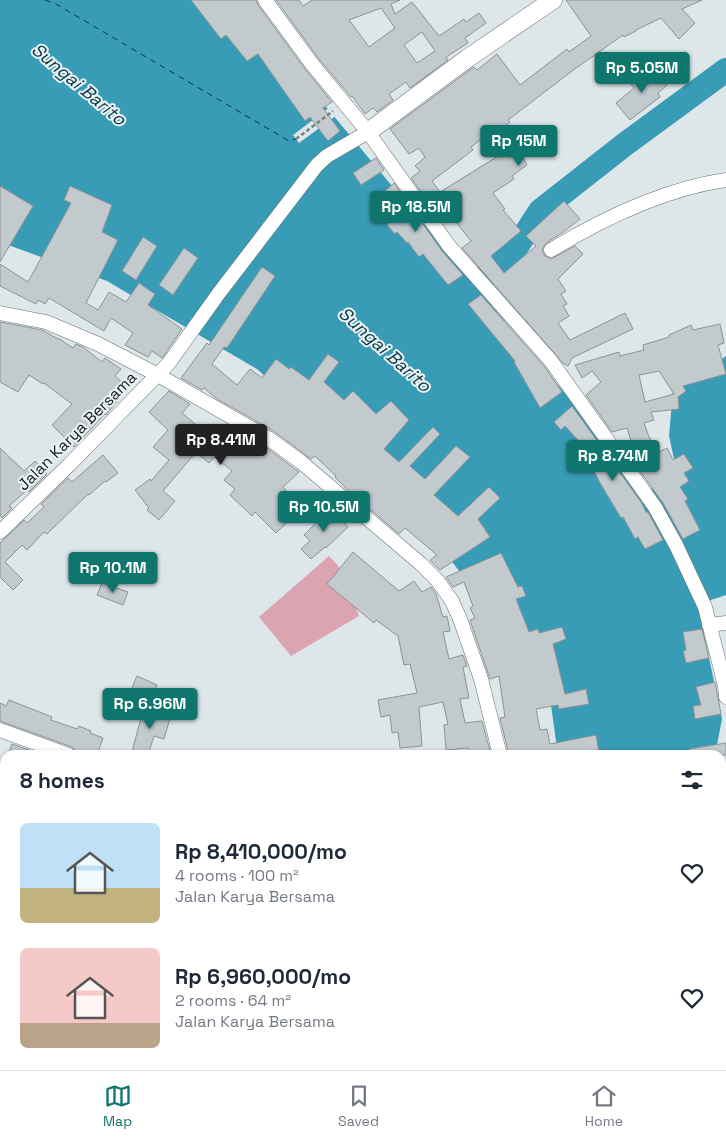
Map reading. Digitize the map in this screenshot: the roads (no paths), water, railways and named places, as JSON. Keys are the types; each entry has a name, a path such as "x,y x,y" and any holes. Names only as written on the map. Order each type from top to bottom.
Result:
{"street":[{"path":"265,0 312,64 344,102 365,134 449,246 551,361 655,507 676,545 705,607 725,686 726,698"},
{"path":"365,134 468,58 552,0"},
{"name":"Jalan Karya Bersama","path":"0,532 70,465 169,364 219,292 316,165 327,156 365,134"},
{"path":"551,250 590,227 630,209 692,186 726,180"},
{"path":"0,312 46,322 98,344 158,375 268,438 285,450 421,564 437,580 452,601 460,619 481,679 499,750"},
{"path":"709,625 726,623"},
{"path":"0,730 55,750"}],"water":[{"name":"Sungai Barito","path":"0,0 237,0 599,434 636,490 680,486 669,436 673,391 726,356 726,595 711,600 700,609 722,719 716,750 557,750 551,705 437,541 377,478 257,369 107,281 0,242"}],"waterway":[{"path":"473,287 516,248 540,211 624,145 726,70"}]}
